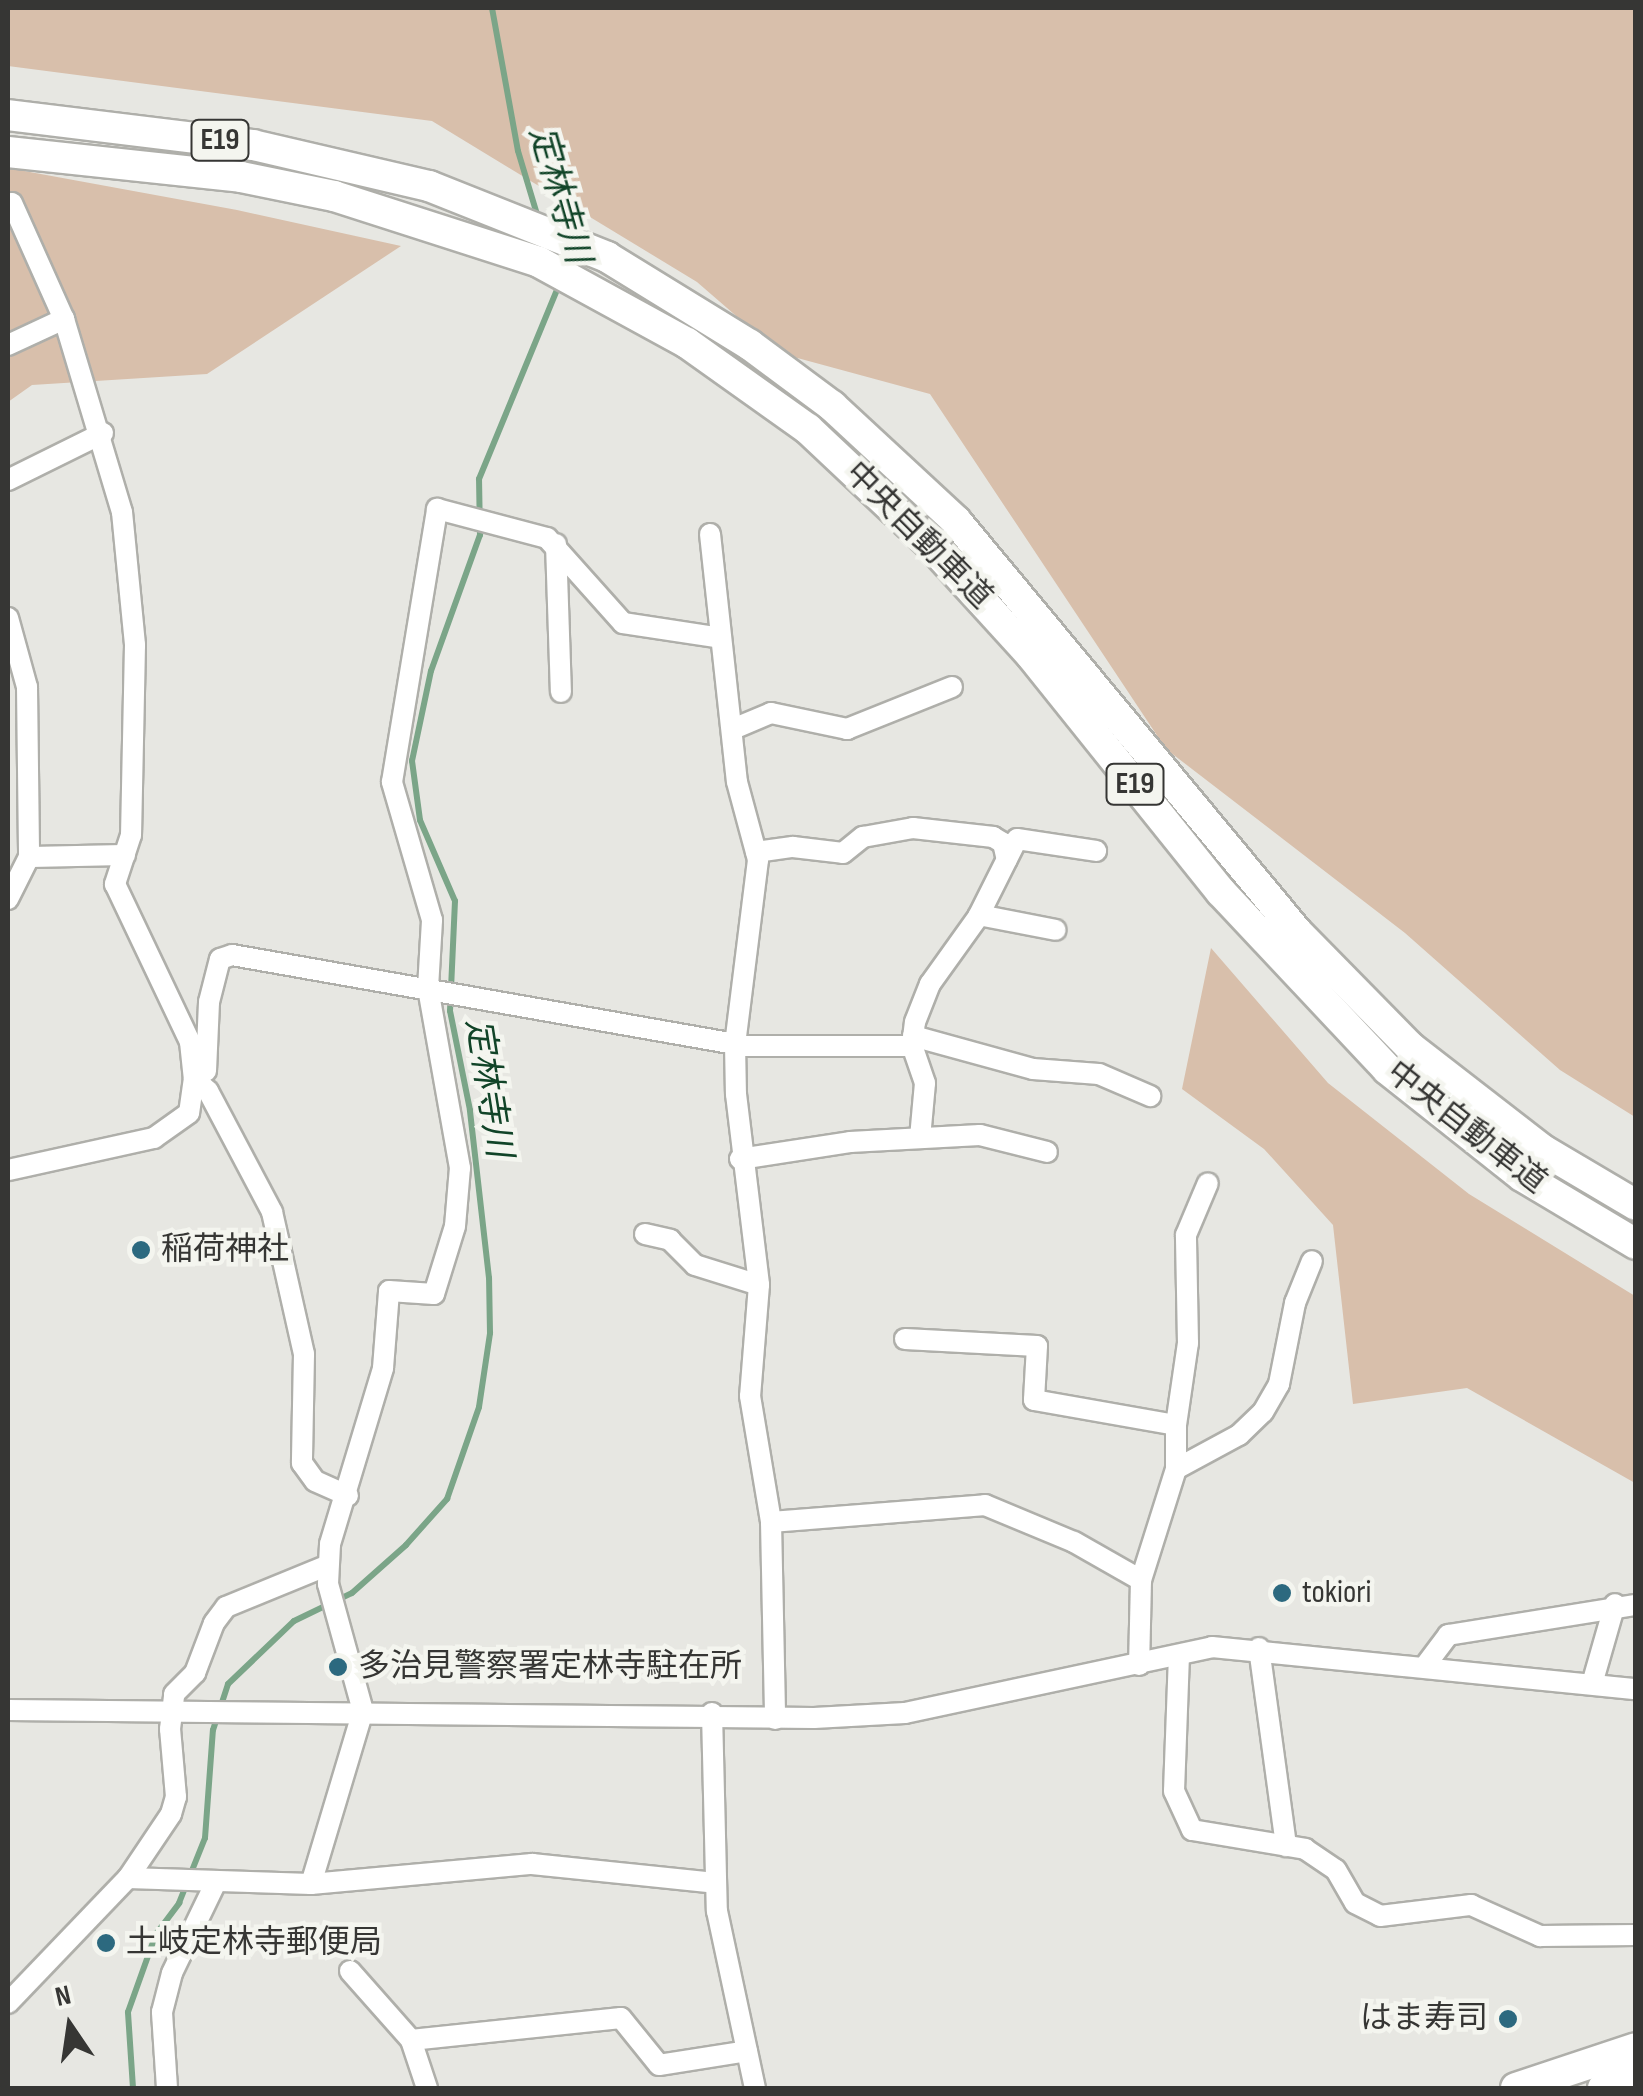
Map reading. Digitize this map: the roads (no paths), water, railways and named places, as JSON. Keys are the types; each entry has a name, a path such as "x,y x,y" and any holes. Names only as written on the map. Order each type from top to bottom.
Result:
{"highway":[{"name":"中央自動車道","path":"8,115 253,145 430,186 550,230 658,286 789,373 916,480 1046,624 1297,932 1410,1047 1543,1150 1636,1205"},
{"name":"中央自動車道","path":"8,152 241,177 419,221 539,262 642,314 795,420 892,504 1031,655 1247,922 1387,1069 1522,1176 1636,1244"},
{"path":"1516,2088 1636,2048"},
{"path":"1603,2088 1636,2078"}],"street":[{"path":"8,205 12,203 64,319 103,433 122,512 135,645 125,854 116,884 190,1042 198,1082 272,1212 304,1354 302,1463 315,1480 348,1496"},
{"path":"8,345 64,319"},
{"path":"8,480 103,433"},
{"path":"311,1884 363,1711 326,1566 383,1368 389,1292 434,1294 455,1226 460,1168 428,988 432,920 397,812 392,756 437,510 534,532 556,544 622,623 721,638"},
{"path":"710,534 737,782 756,852 755,910 737,1044 740,1158 758,1285 750,1396 771,1522 776,1719"},
{"path":"556,544 562,692"},
{"path":"8,618 17,688 18,817 29,857 8,899"},
{"path":"733,729 781,713 846,729 952,687"},
{"path":"756,852 792,847 843,853 863,838 913,828 993,837 1002,843 1007,860"},
{"path":"920,1138 925,1083 913,1041 930,984 979,915 1017,838 1096,851"},
{"path":"29,857 125,854"},
{"path":"979,915 1056,930"},
{"path":"8,1170 154,1138 189,1113 220,959 249,954 737,1044 913,1041 1033,1069 1099,1074 1150,1096"},
{"path":"740,1158 980,1135 1047,1152"},
{"path":"1138,1664 1142,1580 1176,1470 1176,1425 1188,1343 1186,1235 1208,1182"},
{"path":"645,1234 670,1240 695,1265 758,1285"},
{"path":"1176,1470 1240,1435 1263,1412 1279,1384 1295,1303 1312,1261"},
{"path":"905,1339 1037,1346 1034,1400 1176,1425"},
{"path":"771,1522 985,1505 1074,1542 1142,1580"},
{"path":"8,2002 128,1878 176,1797 170,1728 175,1712 174,1694 195,1673 226,1608 326,1566"},
{"path":"1425,1666 1448,1635 1625,1604"},
{"path":"1592,1684 1625,1604"},
{"path":"8,1710 712,1713 776,1719 906,1713 1212,1647 1259,1648 1636,1689"},
{"path":"1259,1648 1286,1846"},
{"path":"1179,1655 1174,1791 1192,1830 1286,1846 1336,1870 1355,1904 1380,1916 1472,1905 1540,1936 1636,1935"},
{"path":"712,1713 714,1883 755,2088"},
{"path":"128,1878 214,1886 311,1884 532,1864 714,1883"},
{"path":"167,2088 162,2012 172,1973 214,1886"},
{"path":"350,1972 412,2040 427,2088"},
{"path":"412,2040 621,2018 658,2065 747,2051"}],"waterway":[{"name":"定林寺川","path":"492,8 518,151 539,221"},
{"name":"定林寺川","path":"133,2088 128,2012 156,1934 179,1903 205,1838 213,1730 228,1684 294,1621 352,1593 406,1545 447,1499 479,1407 490,1333 489,1278 470,1110 450,1011 455,901 420,820 412,761 431,671 480,535 479,479 559,285"}],"place":[{"name":"稲荷神社","path":"141,1250"},
{"name":"tokiori","path":"1282,1593"},
{"name":"多治見警察署定林寺駐在所","path":"338,1667"},
{"name":"土岐定林寺郵便局","path":"106,1943"},
{"name":"はま寿司","path":"1508,2019"}]}
